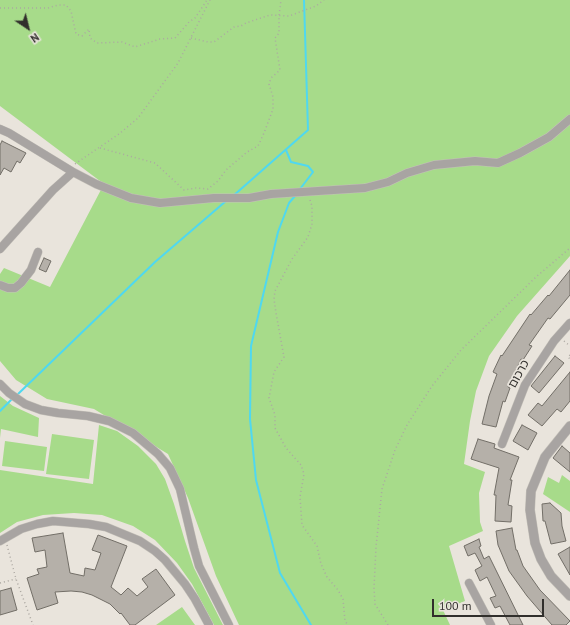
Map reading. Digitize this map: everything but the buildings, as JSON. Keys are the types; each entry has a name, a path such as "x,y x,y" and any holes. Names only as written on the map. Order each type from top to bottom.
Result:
{"street":[{"path":"0,129 96,184 131,198 160,202 214,198 248,198 271,194 365,188 388,182 408,173 434,165 475,161 498,163 549,137 570,119"},
{"path":"0,249 53,190 73,172"},
{"path":"0,285 8,288 15,288 21,283 31,270 38,252"},
{"name":"כרכום","path":"502,444 525,385 554,341 570,323"},
{"path":"0,384 9,393 25,404 41,410 88,416 109,421 133,433 158,454 170,468 180,489 199,566 229,625"},
{"path":"570,426 545,456 531,491 530,510 534,543 541,559 551,576 570,596"},
{"path":"3,539 21,529 53,521 106,527 140,541 155,551 176,572 195,599 209,625"},
{"path":"469,583 491,625"}],"path":[{"path":"0,8 48,8 58,4 66,5 71,11 76,34 82,36 89,29 90,38 97,43 122,42 135,48 160,39 175,38 189,22 195,18 207,0"},
{"path":"73,172 75,164 100,148 138,118 178,63 210,0"},
{"path":"100,148 155,163 184,190 196,188 208,189 218,181 226,170 247,152 258,146 273,109 273,97 269,84 271,78 280,70 275,38 279,33 281,0"},
{"path":"190,38 214,42 234,27 270,16 289,16 316,6 324,0"},
{"path":"308,192 312,206 312,224 308,237 292,259 275,291 274,300 284,357 274,372 269,398 275,415 275,428 286,448 301,465 304,474 300,497 302,525 317,546 321,564 327,577 338,590 343,599 345,621 348,625"},
{"path":"388,625 375,604 374,588 376,547 382,489 395,450 407,425 432,386 461,350 536,277 570,248"},
{"path":"570,355 568,357 570,359"},
{"path":"3,539 33,625"},
{"path":"0,583 16,578"}],"green space":[{"path":"0,0 570,0 570,256 517,316 489,356 476,391 464,464 485,472 479,493 480,522 483,531 449,546 465,601 443,610 450,625 239,625 216,576 188,498 168,454 94,409 47,399 16,380 0,361 0,274 4,268 50,287 104,184 0,106"},
{"path":"0,396 13,406 39,418 38,437 1,429 0,438"},
{"path":"99,425 117,431 138,446 156,464 165,479 194,568 223,625 214,625 192,584 177,563 155,540 133,526 102,515 74,513 43,515 17,522 0,533 0,470 93,484"},
{"path":"52,434 94,440 89,479 46,474"},
{"path":"5,441 47,447 44,471 2,466"},
{"path":"562,475 570,481 570,512 543,494 548,477 559,483"},
{"path":"182,607 195,625 156,625"}],"waterway":[{"path":"233,196 308,130 304,0"},
{"path":"286,150 291,162 308,166 313,172 300,189"},
{"path":"295,196 289,203 278,232 251,346 250,419 256,480 280,573 311,625"},
{"path":"17,395 155,262 226,201"},
{"path":"0,411 13,398"}]}
